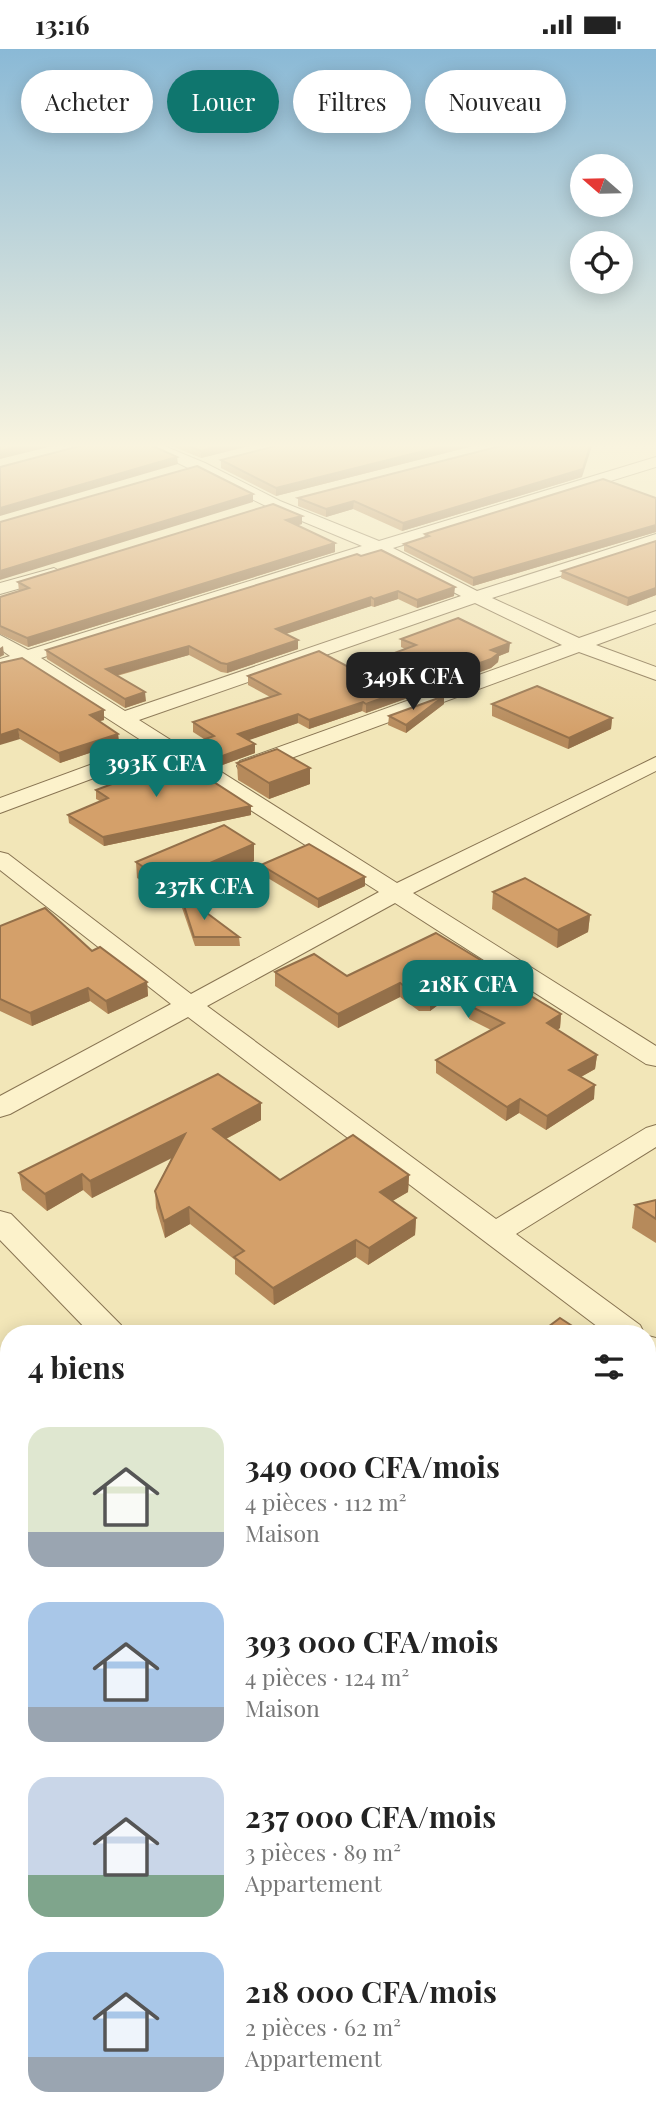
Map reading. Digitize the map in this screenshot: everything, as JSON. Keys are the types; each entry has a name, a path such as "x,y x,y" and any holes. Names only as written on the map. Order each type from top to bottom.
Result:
{"street":[{"path":"361,540 578,645 656,674"},
{"path":"0,665 402,540"},
{"path":"123,719 476,597 654,540"},
{"path":"0,589 65,569"},
{"path":"215,778 656,617"},
{"path":"0,641 656,1058"},
{"path":"0,806 163,745"},
{"path":"0,1108 395,893 656,763"},
{"path":"0,859 189,1005 617,1325"},
{"path":"493,1234 656,1134"},
{"path":"0,1221 101,1325"}],"building":[{"path":"0,540 103,540 0,571"},
{"path":"156,540 328,540 335,543 27,638 0,626 0,597 29,588 18,582"},
{"path":"417,540 605,540 473,578 404,544"},
{"path":"656,541 656,588 628,598 562,571"},
{"path":"381,550 455,587 417,600 398,591 374,599 371,597 276,629 298,640 227,664 189,646 106,669 145,692 125,699 46,650 357,554 361,556"},
{"path":"458,618 510,643 491,650 499,653 491,659 366,704 363,702 309,720 298,714 238,734 255,744 217,758 194,743 214,736 193,722 280,694 248,676 319,651 352,669 416,645 401,639"},
{"path":"22,658 104,710 90,715 118,734 59,753 18,729 0,735 0,663"},
{"path":"537,686 612,718 569,738 492,704"},
{"path":"444,696 406,725 389,716"},
{"path":"277,749 310,768 269,783 237,763"},
{"path":"172,755 251,806 103,837 68,815 108,798 96,790 112,784 106,782"},
{"path":"224,825 254,844 166,882 136,862"},
{"path":"309,844 365,877 318,899 261,865"},
{"path":"525,878 590,915 558,930 493,892"},
{"path":"180,893 239,937 194,937"},
{"path":"45,908 92,951 100,947 147,982 106,1001 88,988 30,1013 0,999 0,926"},
{"path":"436,933 502,973 497,976 561,1014 547,1023 597,1055 569,1070 595,1085 547,1116 520,1099 507,1107 436,1060 504,1023 470,1006 466,971 430,997 419,997 400,983 338,1014 275,972 314,954 347,976"},
{"path":"218,1074 261,1103 213,1129 280,1180 353,1135 409,1175 380,1192 416,1218 369,1248 356,1240 273,1288 234,1257 244,1251 189,1207 164,1221 155,1191 185,1134 90,1181 82,1174 45,1194 19,1173"},
{"path":"656,1200 656,1219 635,1205"},
{"path":"560,1318 571,1325 551,1325"}]}
